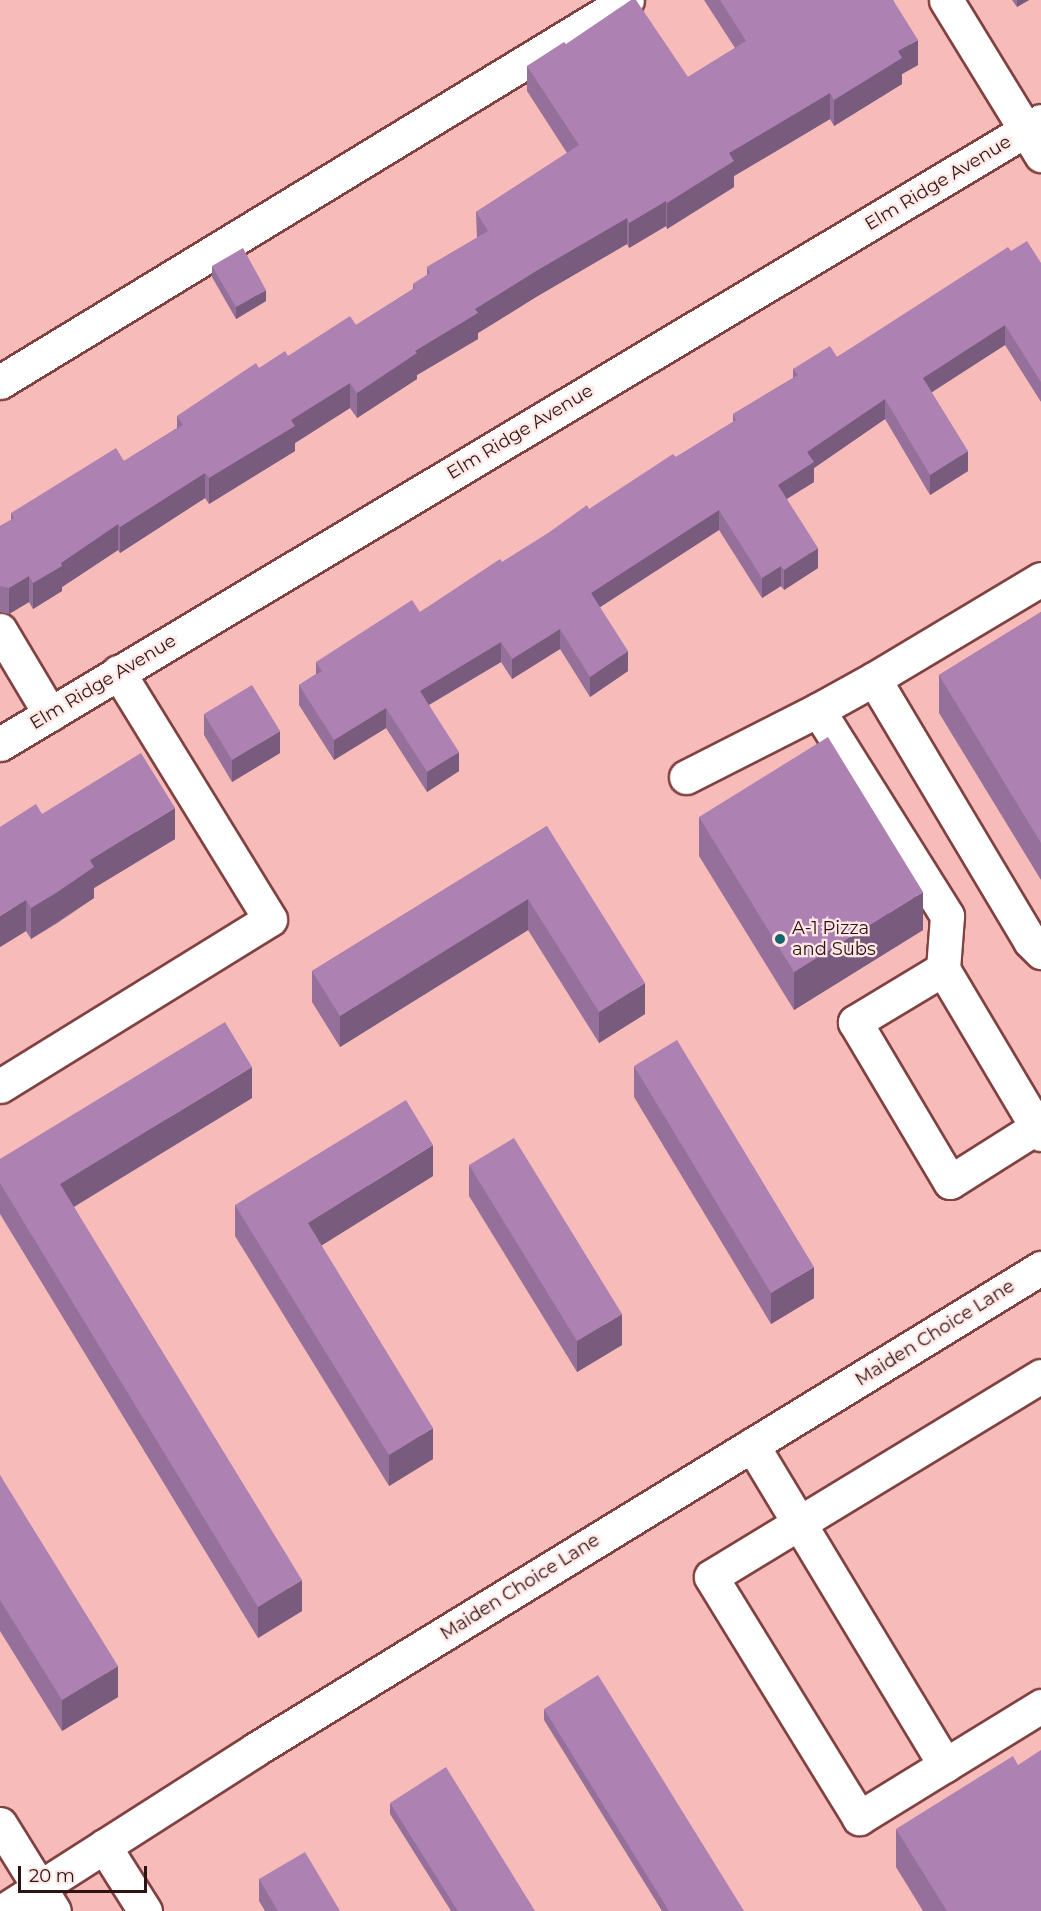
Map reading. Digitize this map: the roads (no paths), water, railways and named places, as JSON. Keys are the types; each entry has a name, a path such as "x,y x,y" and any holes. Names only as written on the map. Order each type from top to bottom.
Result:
{"street":[{"path":"0,382 627,0"},
{"path":"946,0 1036,135"},
{"name":"Elm Ridge Avenue","path":"0,744 118,672 1036,135"},
{"path":"686,777 874,680 1041,579"},
{"path":"0,630 50,714"},
{"path":"0,1086 270,919 118,672"},
{"path":"874,680 1030,941 1041,952"},
{"path":"818,710 947,916 943,969 1039,1130 950,1182 855,1022 943,969"},
{"name":"Maiden Choice Lane","path":"3,1911 46,1900 104,1846 267,1743 1041,1268"},
{"path":"1041,1376 711,1578 859,1818 1041,1706"},
{"path":"752,1445 945,1765"},
{"path":"0,1824 46,1900"},
{"path":"104,1846 145,1911"}],"place":[{"name":"A-1 Pizza and Subs","path":"780,939"}]}
